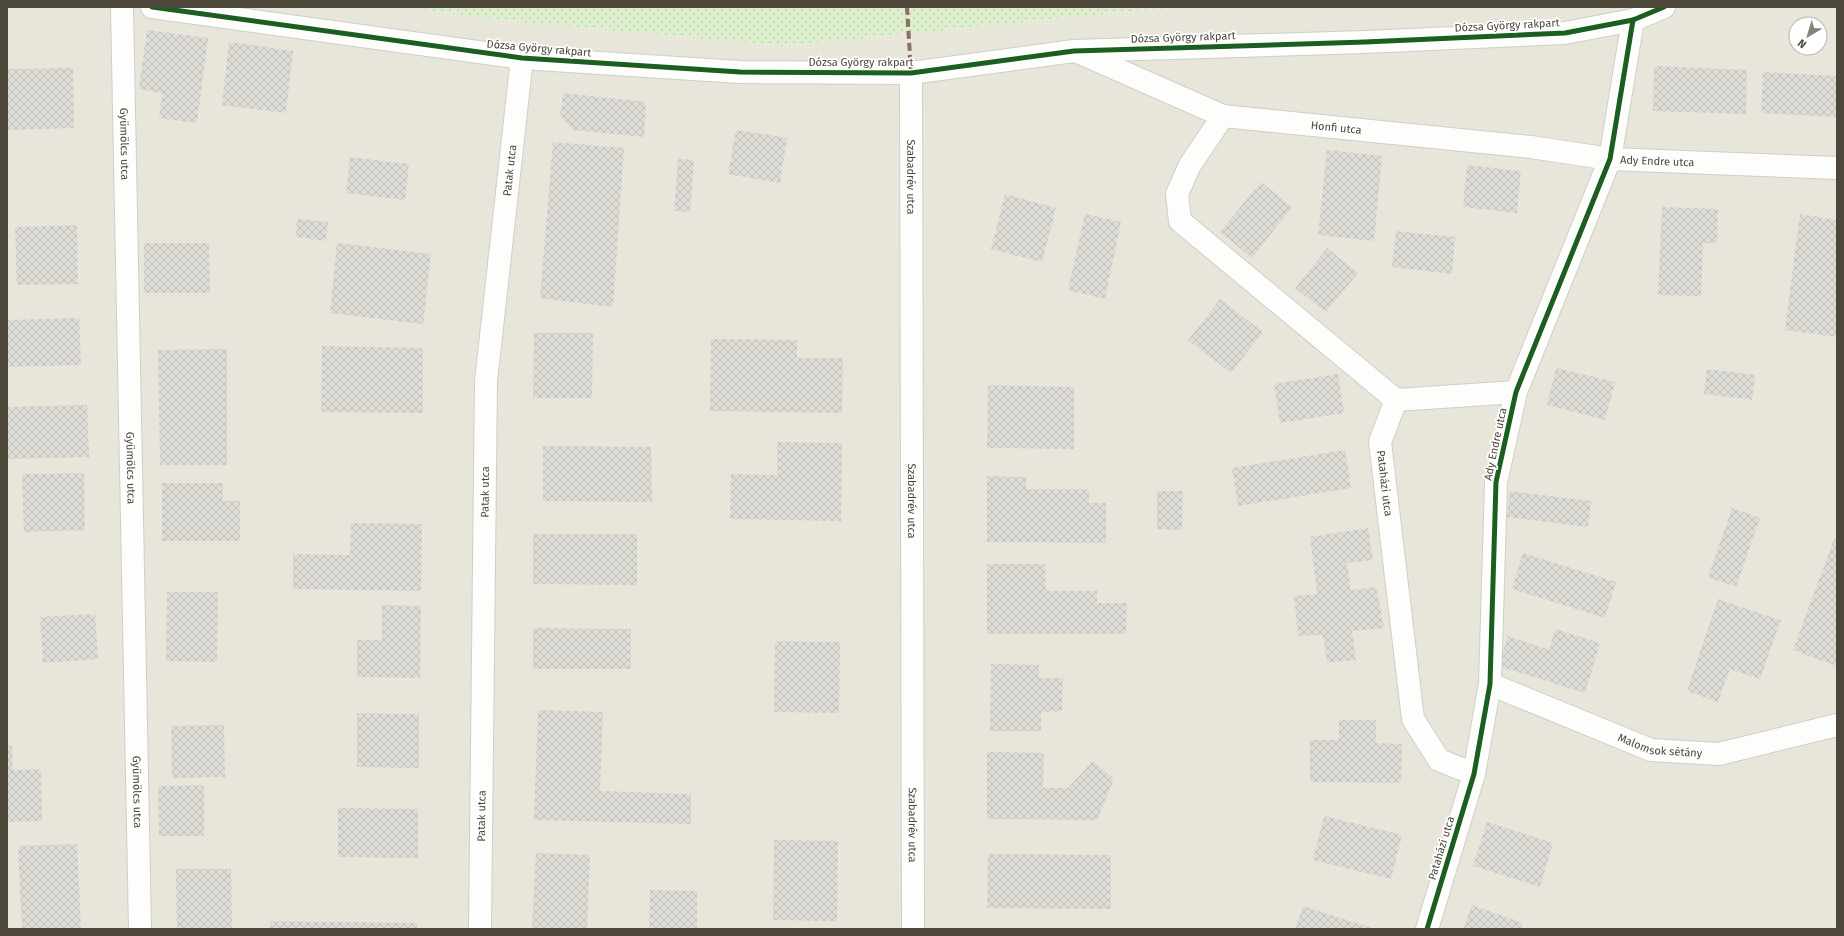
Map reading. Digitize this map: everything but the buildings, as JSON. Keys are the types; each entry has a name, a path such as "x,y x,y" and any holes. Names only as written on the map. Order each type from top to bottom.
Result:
{"street":[{"name":"Gyümölcs utca","path":"122,7 140,929"},
{"name":"Dózsa György rakpart","path":"152,7 522,58 740,72 911,73 1074,51 1365,42 1565,33 1633,20 1664,7"},
{"path":"1610,159 1633,20"},
{"name":"Honfi utca","path":"1074,51 1223,116 1531,148 1610,159"},
{"name":"Patak utca","path":"480,929 486,381 522,58"},
{"name":"Szabadrév utca","path":"911,73 914,929"},
{"path":"1223,116 1190,165 1177,194 1180,222 1396,400 1516,392"},
{"name":"Ady Endre utca","path":"1474,774 1490,684 1496,482 1516,392 1610,159 1837,168"},
{"name":"Pataházi utca","path":"1396,400 1380,442 1413,719 1439,760 1474,774 1427,929"},
{"name":"Malomsok sétány","path":"1490,684 1651,750 1720,754 1837,725"}],"shaded area":[{"path":"7,7 402,7 512,21 784,46 1131,11 1244,7 1837,7 1837,929 7,929"}],"green space":[{"path":"402,7 1244,7 1131,11 784,46 512,21"}],"marked path":[{"path":"907,7 911,73"}],"cycle path":[{"path":"152,7 522,58 740,72 911,73 1074,51 1365,42 1565,33 1633,20 1664,7"},
{"path":"1427,929 1474,774 1490,684 1496,482 1516,392 1610,159 1633,20"}]}
